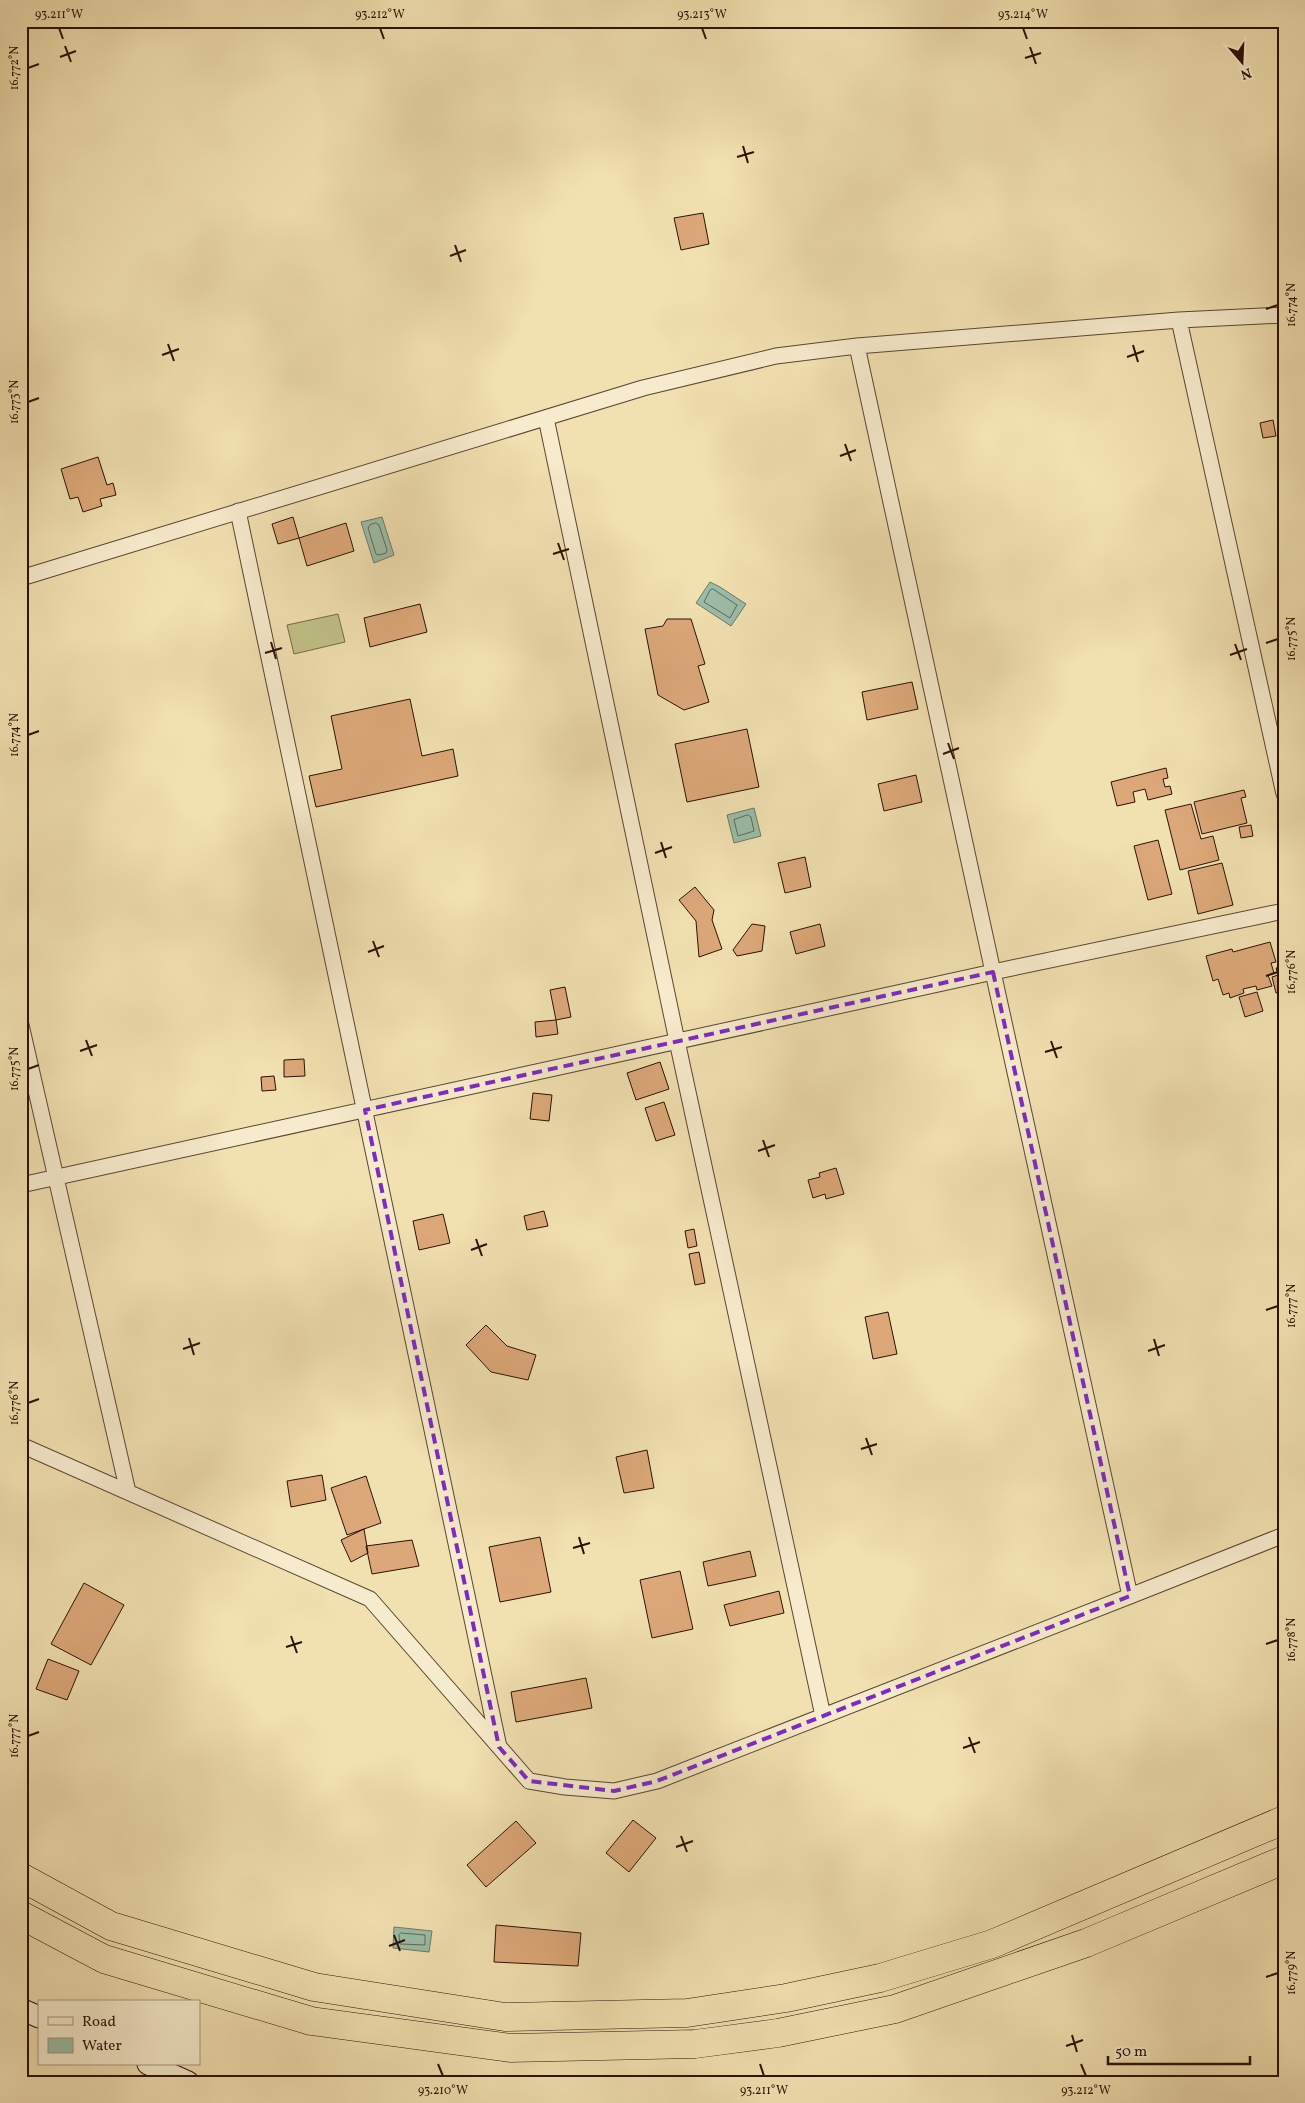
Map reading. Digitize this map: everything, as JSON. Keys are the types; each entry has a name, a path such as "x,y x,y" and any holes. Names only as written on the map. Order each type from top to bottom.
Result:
{"highway":[{"path":"21,1877 111,1926 314,1987 505,2017 687,2013 786,1998 880,1978 992,1944 1284,1820"},
{"path":"21,1915 104,1959 311,2020 510,2048 695,2044 778,2033 895,2009 1086,1943 1284,1860"}],"main road":[{"path":"21,2010 38,2017"},
{"path":"152,2066 188,2082"}],"street":[{"path":"21,578 643,388 776,356 857,346 1179,320 1284,315"},
{"path":"1179,320 1284,794"},
{"path":"857,346 1130,1596"},
{"path":"546,418 677,1041 824,1716"},
{"path":"238,511 499,1747"},
{"path":"21,1185 993,972 1284,911"},
{"path":"21,1025 128,1492"},
{"path":"21,1445 370,1599 529,1781 565,1787 614,1791 657,1781 1284,1535"}],"highlighted area":[{"path":"993,972 1130,1596 657,1781 614,1791 529,1781 499,1747 365,1110"}],"green space":[{"path":"338,614 345,642 294,654 287,625"}],"water":[{"path":"382,517 394,555 374,563 361,522"},
{"path":"710,582 746,604 731,626 696,603"},
{"path":"754,808 761,836 734,843 727,815"},
{"path":"394,1927 432,1931 429,1952 393,1948"}],"building":[{"path":"703,213 709,244 681,250 674,218"},
{"path":"1273,420 1276,436 1263,438 1260,423"},
{"path":"98,457 107,485 113,483 116,495 100,499 102,506 83,512 78,497 70,499 61,469"},
{"path":"293,517 299,538 278,544 272,524"},
{"path":"346,523 354,551 307,566 299,538"},
{"path":"420,604 427,632 370,647 364,618"},
{"path":"667,619 691,619 705,664 698,666 709,702 684,710 658,695 645,629 663,626"},
{"path":"912,682 918,709 867,720 862,692"},
{"path":"410,699 422,756 453,749 458,776 316,807 309,776 342,769 331,716"},
{"path":"747,729 759,787 687,802 675,744"},
{"path":"1166,768 1168,778 1163,779 1165,787 1170,786 1172,794 1148,800 1145,789 1133,792 1135,802 1117,806 1111,782"},
{"path":"916,775 922,802 884,811 878,784"},
{"path":"1244,790 1246,797 1241,798 1247,823 1202,834 1194,802"},
{"path":"1191,804 1201,839 1213,836 1219,860 1180,870 1165,810"},
{"path":"1251,825 1253,836 1241,838 1239,827"},
{"path":"1158,840 1172,894 1148,900 1134,846"},
{"path":"805,857 811,887 785,893 778,863"},
{"path":"1222,863 1233,905 1198,914 1188,871"},
{"path":"695,887 714,910 712,920 722,949 699,957 696,921 679,900"},
{"path":"752,924 765,926 762,951 737,956 733,950"},
{"path":"820,924 825,946 796,954 790,932"},
{"path":"1270,942 1276,962 1271,963 1274,973 1268,975 1272,986 1257,990 1256,986 1243,989 1244,993 1230,998 1229,993 1223,995 1218,979 1213,981 1206,956 1232,949 1233,952"},
{"path":"1284,961 1284,991 1276,993 1272,977 1278,975 1276,968 1280,967 1279,962"},
{"path":"565,987 571,1017 556,1020 550,990"},
{"path":"1257,992 1263,1011 1245,1017 1239,997"},
{"path":"556,1020 558,1034 536,1037 535,1022"},
{"path":"304,1059 305,1076 284,1077 284,1060"},
{"path":"660,1062 669,1089 636,1100 627,1073"},
{"path":"274,1076 276,1090 262,1091 261,1077"},
{"path":"533,1093 552,1095 549,1121 530,1119"},
{"path":"664,1102 675,1135 656,1141 645,1108"},
{"path":"836,1168 844,1194 826,1199 825,1194 813,1198 808,1180 820,1177 819,1173"},
{"path":"544,1211 548,1226 527,1230 524,1216"},
{"path":"443,1214 450,1243 419,1250 413,1221"},
{"path":"694,1229 697,1246 688,1248 685,1231"},
{"path":"699,1252 705,1283 695,1285 689,1254"},
{"path":"888,1312 897,1354 873,1359 865,1317"},
{"path":"486,1325 507,1346 536,1355 528,1380 491,1372 466,1345"},
{"path":"647,1450 654,1488 624,1493 616,1457"},
{"path":"322,1475 326,1500 291,1507 287,1481"},
{"path":"366,1476 381,1523 347,1535 331,1488"},
{"path":"364,1529 368,1553 351,1562 341,1540"},
{"path":"540,1537 551,1592 500,1602 489,1547"},
{"path":"412,1540 419,1566 372,1574 366,1546"},
{"path":"750,1551 756,1576 708,1586 703,1562"},
{"path":"680,1571 693,1629 652,1638 640,1580"},
{"path":"84,1583 124,1605 91,1665 51,1644"},
{"path":"779,1591 784,1613 730,1626 724,1605"},
{"path":"48,1659 79,1671 67,1700 36,1689"},
{"path":"586,1678 592,1708 516,1722 511,1692"},
{"path":"633,1820 656,1838 629,1872 606,1853"},
{"path":"516,1821 536,1843 486,1887 467,1865"},
{"path":"496,1925 581,1933 578,1966 494,1962"}]}
